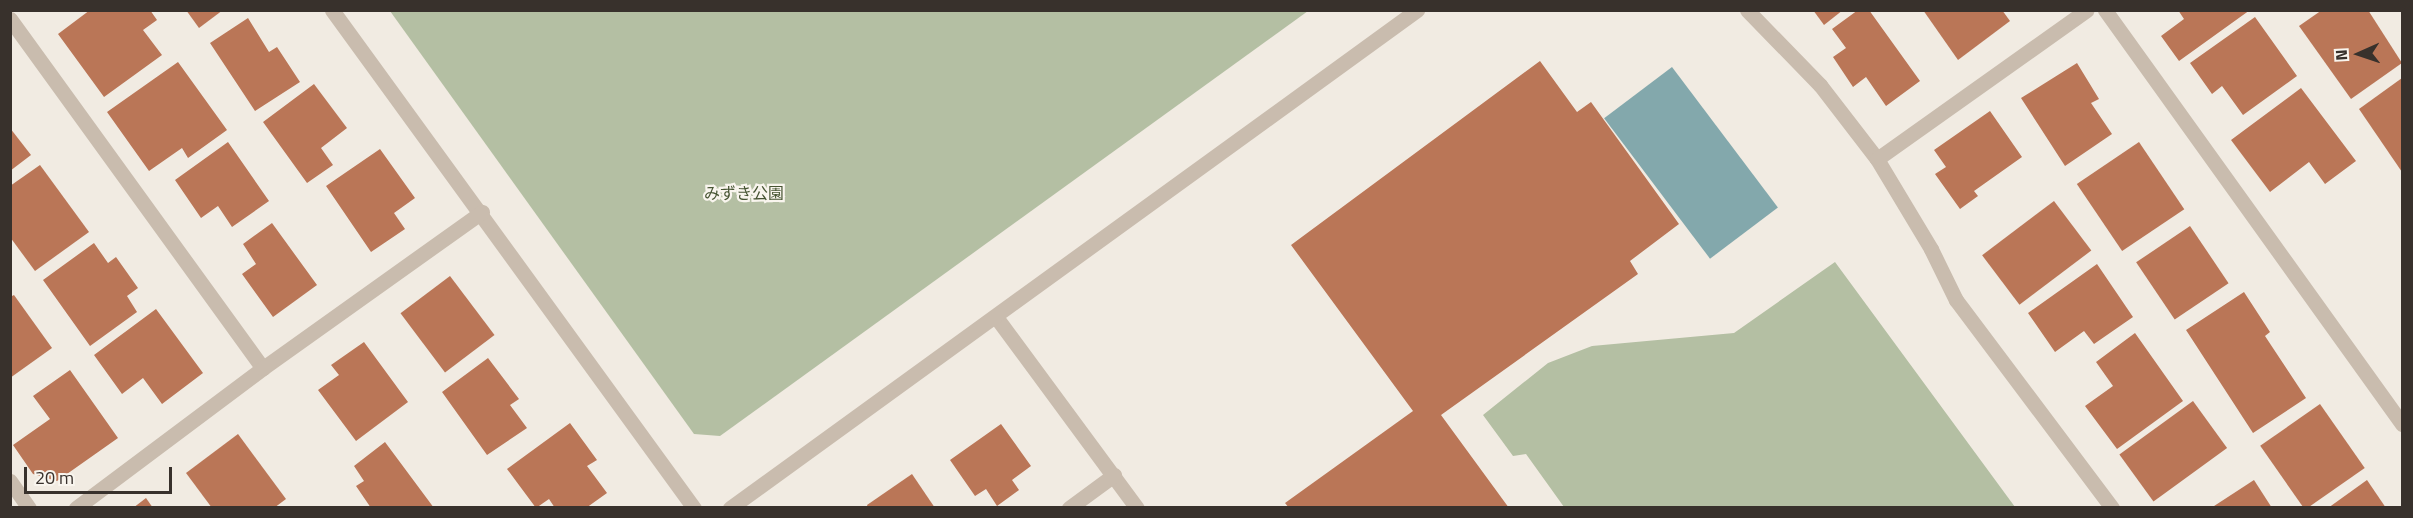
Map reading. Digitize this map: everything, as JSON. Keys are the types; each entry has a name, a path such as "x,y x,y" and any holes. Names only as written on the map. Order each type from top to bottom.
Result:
{"street":[{"path":"332,10 482,212 694,507"},
{"path":"730,507 996,317 1417,10"},
{"path":"1747,10 1820,85 1877,159 1931,249 1956,300 2112,507"},
{"path":"1877,159 2087,10"},
{"path":"2105,10 2403,424"},
{"path":"10,19 263,368"},
{"path":"76,507 263,368 482,212"},
{"path":"996,317 1137,507"},
{"path":"1069,507 1114,476"},
{"path":"10,481 29,507"}],"green space":[{"name":"みずき公園","path":"390,11 1308,11 720,436 694,434"},
{"path":"1835,262 2015,507 1564,507 1526,454 1513,456 1483,415 1548,363 1592,346 1734,333"}],"water":[{"path":"1672,67 1778,208 1710,259 1604,118"}],"building":[{"path":"90,10 150,10 157,20 143,30 162,55 104,97 58,34"},
{"path":"186,10 223,10 199,28"},
{"path":"1813,10 1843,10 1824,25"},
{"path":"1858,10 1869,10 1920,81 1886,106 1866,77 1853,87 1833,57 1846,48 1832,29"},
{"path":"1923,10 2002,10 2010,21 1958,60"},
{"path":"2178,10 2250,10 2179,61 2161,36 2184,19"},
{"path":"2322,10 2368,10 2402,63 2351,99 2299,26"},
{"path":"2255,17 2297,76 2243,115 2222,86 2212,94 2190,63"},
{"path":"248,18 269,52 277,47 300,82 255,111 210,43"},
{"path":"1540,61 1577,112 1591,102 1679,224 1630,261 1638,274 1441,415 1509,508 1289,508 1285,503 1413,411 1291,245"},
{"path":"178,62 227,130 188,158 182,148 149,171 107,112"},
{"path":"2077,63 2099,99 2091,103 2112,134 2065,166 2021,98"},
{"path":"2402,78 2402,172 2359,109"},
{"path":"314,84 347,128 321,148 333,165 307,183 263,122"},
{"path":"2301,88 2356,161 2325,184 2309,162 2270,192 2231,140"},
{"path":"1990,111 2022,157 1974,191 1978,196 1960,209 1935,174 1946,167 1934,150"},
{"path":"10,128 31,155 10,171"},
{"path":"228,142 269,201 232,227 218,206 201,218 175,180"},
{"path":"2139,142 2184,209 2122,251 2077,184"},
{"path":"380,149 415,198 394,213 405,229 371,252 326,186"},
{"path":"40,165 89,232 35,271 10,237 10,186"},
{"path":"2054,201 2091,251 2019,305 1982,255"},
{"path":"272,223 317,285 273,317 242,274 256,264 243,244"},
{"path":"2190,226 2229,283 2175,320 2136,262"},
{"path":"94,243 108,263 116,257 138,288 127,296 137,312 90,346 43,280"},
{"path":"2097,264 2133,317 2094,344 2084,331 2055,352 2028,313"},
{"path":"450,276 495,335 445,372 400,313"},
{"path":"2244,292 2270,332 2265,336 2306,398 2253,433 2186,330"},
{"path":"14,295 52,348 10,378 10,297"},
{"path":"156,309 203,373 162,404 143,378 122,394 94,355"},
{"path":"2135,333 2183,401 2117,449 2085,406 2113,386 2096,362"},
{"path":"364,342 408,402 356,441 318,390 339,375 331,365"},
{"path":"488,358 519,399 510,405 527,428 487,455 442,392"},
{"path":"70,370 118,438 57,481 33,474 13,445 50,419 33,396"},
{"path":"2193,401 2227,448 2153,501 2119,454"},
{"path":"2320,404 2365,468 2307,508 2304,508 2260,446"},
{"path":"570,423 597,460 587,466 607,493 586,508 555,508 549,499 536,508 507,469"},
{"path":"1001,424 1031,466 1012,480 1019,490 997,506 986,489 975,496 950,460"},
{"path":"238,434 286,499 274,508 212,508 186,473"},
{"path":"385,442 434,508 371,508 356,486 364,481 354,466"},
{"path":"912,474 935,508 868,508 867,505"},
{"path":"2254,480 2272,508 2211,508"},
{"path":"2367,480 2386,508 2328,508"},
{"path":"146,498 153,508 133,508"}]}
